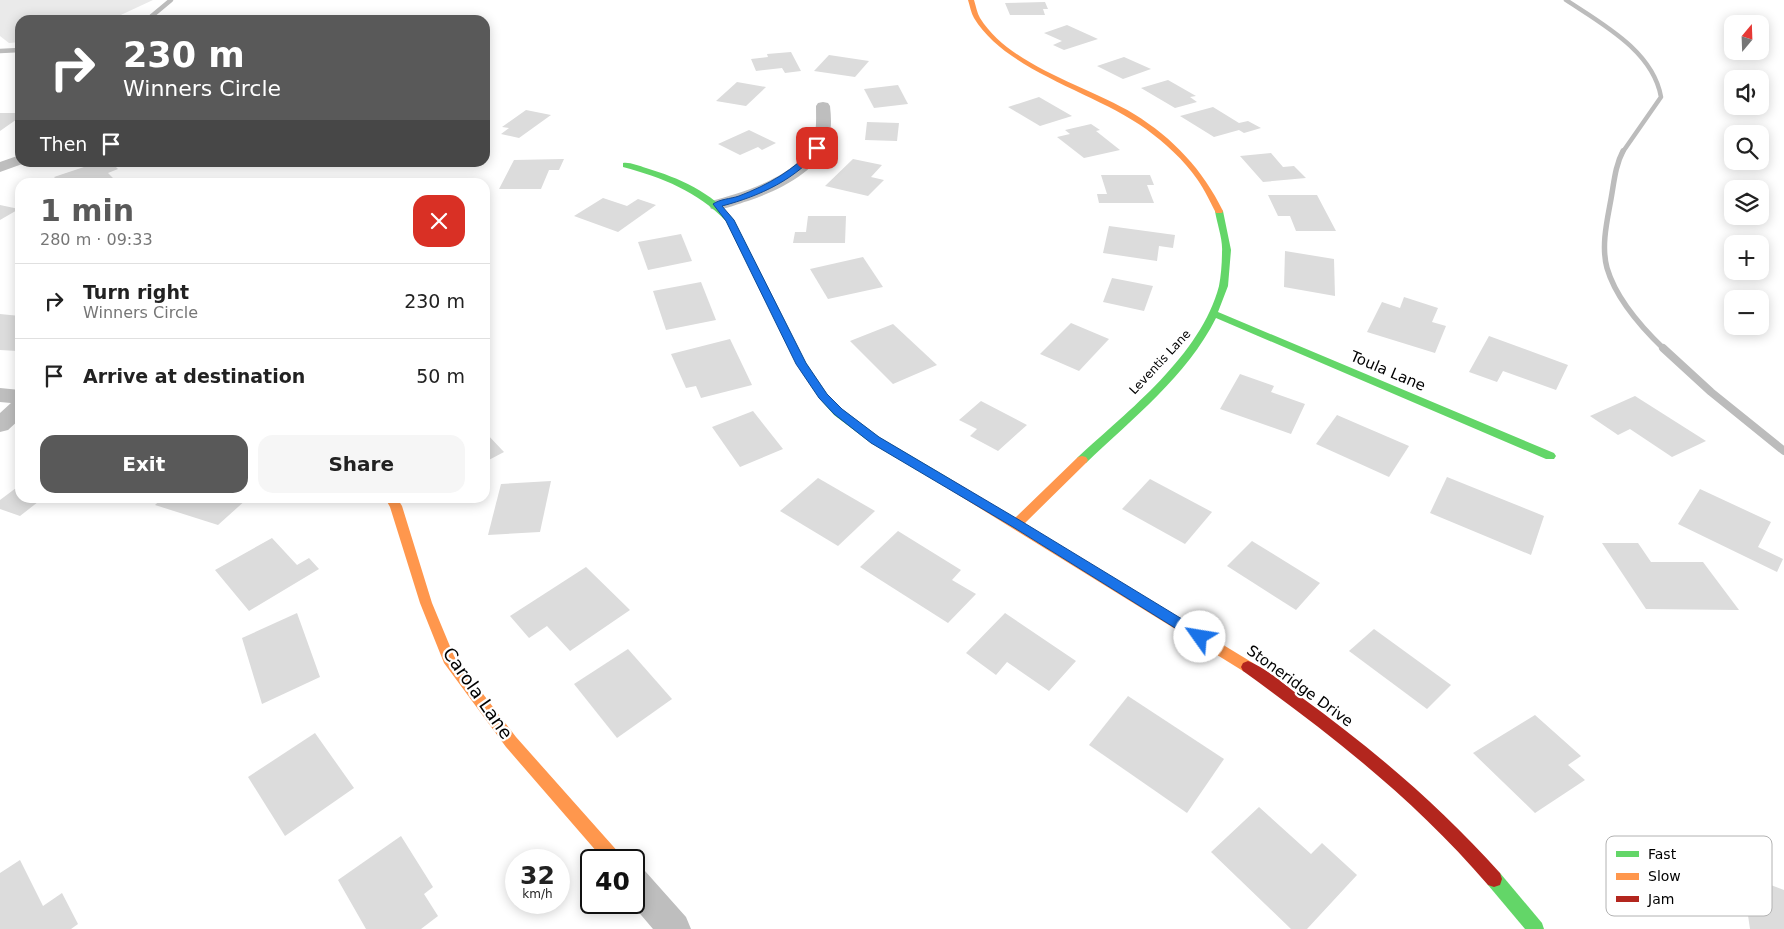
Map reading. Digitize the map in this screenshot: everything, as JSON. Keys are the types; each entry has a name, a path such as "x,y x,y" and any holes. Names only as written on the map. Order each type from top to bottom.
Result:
{"street":[{"name":"Leventis Lane","path":"971,0 978,22 997,42 1016,56 1135,118 1174,147 1191,164 1212,194 1221,215 1228,259 1225,280 1214,314 1201,338 1168,377 1017,524"},
{"path":"717,204 741,198 767,187 803,165 821,140 824,119 823,106"},
{"path":"0,167 15,162"},
{"name":"Stoneridge Drive","path":"626,164 683,183 717,204 730,220 801,364 828,401 850,421 875,440 1017,524 1234,657 1333,727 1412,794 1483,865 1536,929"},
{"name":"Toula Lane","path":"1214,314 1550,456"},
{"path":"0,395 15,396"},
{"path":"0,425 15,412"},
{"name":"Carola Lane","path":"394,503 426,603 449,659 511,742 604,849"},
{"path":"645,895 674,929"}],"shaded area":[{"path":"0,0 153,0 121,15 15,15 15,42 9,43 0,36"}],"building":[{"path":"1045,2 1048,9 1043,9 1045,15 1010,15 1005,3"},
{"path":"1067,25 1098,39 1064,50 1053,45 1062,41 1044,33"},
{"path":"791,52 801,71 785,73 782,68 756,71 751,59 768,57 767,54"},
{"path":"829,55 869,61 855,77 814,71"},
{"path":"1124,57 1151,69 1123,79 1097,66"},
{"path":"1168,80 1196,96 1190,97 1197,102 1175,108 1141,88"},
{"path":"737,82 766,87 746,106 716,101"},
{"path":"898,85 908,104 874,108 864,89"},
{"path":"1039,97 1072,116 1040,126 1008,107"},
{"path":"1213,107 1239,123 1248,121 1261,128 1244,133 1239,130 1214,137 1180,116"},
{"path":"526,110 551,115 519,138 501,134 509,128 502,127"},
{"path":"0,113 15,113 15,120 0,131"},
{"path":"867,122 899,123 897,141 865,140"},
{"path":"1091,124 1100,130 1096,131 1120,150 1084,158 1057,137 1070,134 1065,130"},
{"path":"749,130 776,143 762,150 758,147 740,155 718,144"},
{"path":"1271,153 1283,167 1294,166 1306,178 1263,182 1240,156"},
{"path":"564,159 559,170 549,170 541,189 499,189 514,160"},
{"path":"853,159 882,165 871,177 884,180 868,196 825,186"},
{"path":"84,167 116,167 118,169 108,173 113,178 54,177"},
{"path":"1101,175 1150,175 1154,185 1147,185 1154,203 1099,203 1097,194 1107,194"},
{"path":"1268,195 1317,195 1336,231 1296,231 1290,216 1278,216"},
{"path":"603,198 627,206 638,199 656,205 618,232 574,216"},
{"path":"0,205 15,208 15,211 0,220"},
{"path":"808,216 846,216 845,243 793,243 795,232 806,232"},
{"path":"1109,226 1175,235 1173,248 1159,246 1157,261 1103,253"},
{"path":"681,234 692,261 648,270 638,242"},
{"path":"1285,251 1334,259 1335,296 1284,287"},
{"path":"863,257 883,287 828,299 810,269"},
{"path":"1112,278 1153,286 1144,311 1103,302"},
{"path":"701,282 716,320 666,330 653,291"},
{"path":"1404,297 1438,308 1432,322 1446,326 1435,353 1367,332 1382,302 1400,308"},
{"path":"0,314 15,316 15,351 0,350"},
{"path":"1071,323 1109,339 1079,371 1040,354"},
{"path":"893,324 937,365 893,384 850,341"},
{"path":"1489,336 1568,365 1556,390 1503,371 1497,382 1469,372"},
{"path":"730,339 752,385 701,398 696,386 686,388 671,354"},
{"path":"1240,374 1274,386 1271,392 1305,404 1291,434 1220,409"},
{"path":"1635,396 1706,441 1672,457 1630,429 1618,435 1590,416"},
{"path":"981,401 1027,425 998,451 970,436 977,429 959,420"},
{"path":"753,411 783,449 740,467 712,427"},
{"path":"1337,415 1409,446 1389,477 1316,444"},
{"path":"490,437 504,452 490,459"},
{"path":"1447,477 1544,516 1531,555 1430,513"},
{"path":"818,478 875,511 838,546 780,511"},
{"path":"1150,479 1212,512 1185,544 1122,509"},
{"path":"551,481 540,532 488,535 501,484"},
{"path":"15,489 15,503 37,503 20,516 0,509 0,500"},
{"path":"1700,489 1771,522 1758,547 1783,559 1777,572 1678,524"},
{"path":"157,503 242,503 218,525 155,505"},
{"path":"898,531 961,570 952,580 976,594 948,623 860,567"},
{"path":"272,538 297,565 309,558 319,569 249,611 215,570"},
{"path":"1252,541 1320,583 1296,610 1227,566"},
{"path":"1602,543 1638,543 1651,562 1703,562 1739,610 1646,609"},
{"path":"586,567 630,610 570,651 547,626 529,638 510,616"},
{"path":"297,613 320,677 262,704 242,638"},
{"path":"1005,613 1076,661 1049,691 1007,662 996,675 966,653"},
{"path":"1374,629 1451,685 1427,709 1349,651"},
{"path":"628,649 672,699 617,738 574,684"},
{"path":"1128,696 1224,759 1187,813 1089,745"},
{"path":"1535,715 1581,756 1568,765 1585,780 1535,813 1473,753"},
{"path":"315,733 354,788 285,836 248,777"},
{"path":"1259,807 1311,854 1322,843 1357,875 1307,929 1291,929 1211,852"},
{"path":"401,836 433,887 424,894 438,916 421,929 366,929 338,880"},
{"path":"20,860 43,906 62,893 78,924 71,929 0,929 0,873"},
{"path":"1772,885 1784,890 1784,929 1750,929 1748,916 1772,916"}],"waterway":[{"path":"153,15 171,0"},
{"path":"1566,0 1624,40 1648,66 1656,81 1661,97 1622,153"},
{"path":"0,51 15,50"},
{"path":"1622,153 1616,169 1606,225 1605,260 1616,291 1630,312 1663,348"},
{"path":"1663,348 1711,392 1784,451"}],"traffic: fast":[{"path":"626,165 682,184 718,208 730,220 801,363 823,396 838,412 875,440 948,483"},
{"path":"1082,460 1165,381 1190,351 1210,320 1223,286 1227,250 1219,211"},
{"path":"1215,314 1550,456"},
{"path":"1494,879 1536,929"}],"traffic: slow":[{"path":"971,0 977,18 988,33 1004,47 1041,70 1117,107 1163,138 1190,164 1201,178 1219,211"},
{"path":"1017,524 1082,460"},
{"path":"948,483 1248,667"},
{"path":"394,503 426,603 449,659 511,742 604,849"}],"traffic: jam":[{"path":"1248,667 1314,714 1409,791 1439,819 1494,879"}],"route":[{"path":"817,148 803,165 780,180 741,198 717,204 730,220 801,364 823,396 838,412 875,440 1017,524 1200,637"}]}
